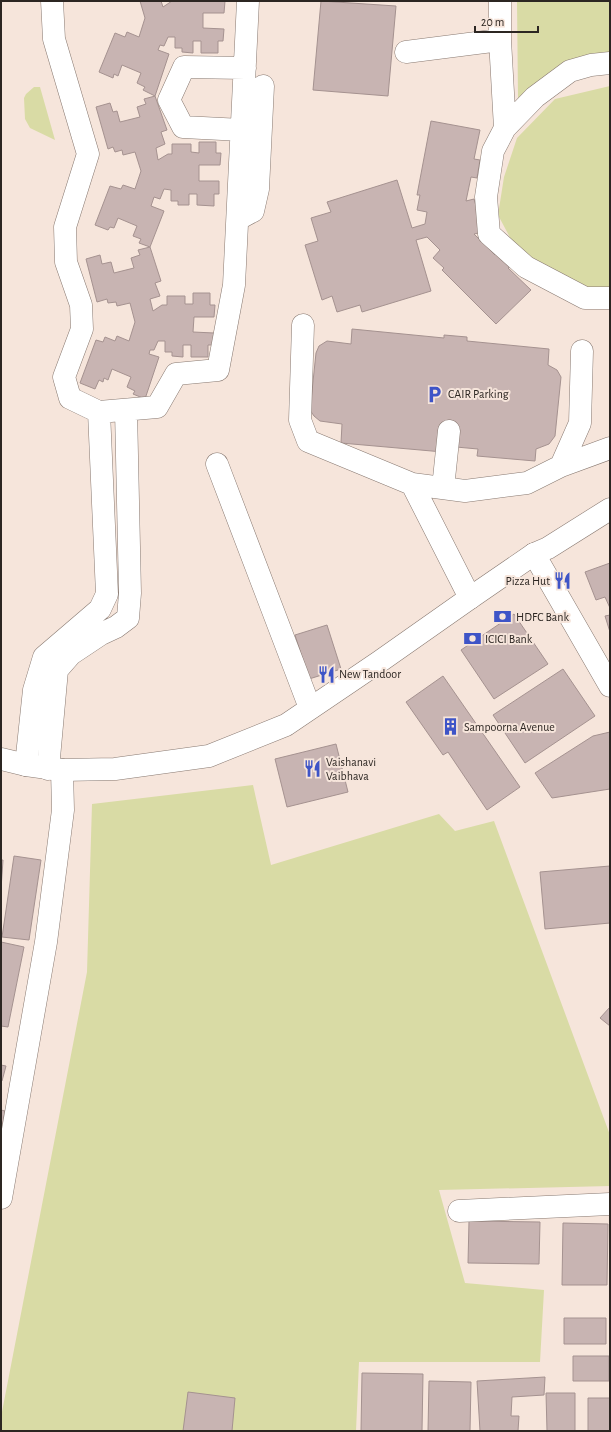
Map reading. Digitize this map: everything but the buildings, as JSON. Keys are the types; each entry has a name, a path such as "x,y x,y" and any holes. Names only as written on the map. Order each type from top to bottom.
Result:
{"street":[{"path":"52,1 54,39 88,154 66,227 66,262 81,306 82,329 64,377 70,398 99,412 157,407 176,374 218,370 234,285 248,1"},
{"path":"500,1 500,40 505,128"},
{"path":"406,52 500,40"},
{"path":"610,63 591,65 570,71 535,97 505,128 493,151 486,197 489,234 526,267 585,298 610,298"},
{"path":"242,130 183,127 169,100 184,67 245,68"},
{"path":"238,219 252,211 258,189 263,86"},
{"path":"303,325 300,420 308,441 412,484 465,491 527,483 561,466 610,448"},
{"path":"561,466 580,423 582,351"},
{"path":"1,1198 46,942 63,810 55,769 57,670 71,654 101,634 116,627 128,618 130,593 126,410"},
{"path":"26,765 34,690 44,657 100,609 107,594 99,412"},
{"path":"443,488 449,431"},
{"path":"217,464 310,708"},
{"path":"412,484 470,598"},
{"path":"1,759 26,765 55,769 115,768 209,756 286,725 534,554 548,548 610,509"},
{"path":"534,554 610,686"},
{"path":"459,1211 610,1204"}],"green space":[{"path":"517,1 609,1 609,52 584,58 560,68 538,81 518,98"},
{"path":"610,86 610,290 585,289 549,272 514,245 498,215 504,177 517,138 555,99"},
{"path":"34,87 40,87 55,140 30,128 25,119 24,98 26,94"},
{"path":"253,785 271,865 439,814 455,831 494,821 610,1135 610,1186 439,1190 465,1283 544,1290 540,1362 359,1362 356,1431 1,1431 1,1417 87,972 92,804"}],"place":[{"name":"CAIR Parking","path":"435,394"},
{"name":"Pizza Hut","path":"563,581"},
{"name":"HDFC Bank","path":"503,617"},
{"name":"ICICI Bank","path":"472,639"},
{"name":"New Tandoor","path":"326,674"},
{"name":"Sampoorna Avenue","path":"451,727"},
{"name":"Vaishanavi Vaibhava","path":"313,769"}]}
